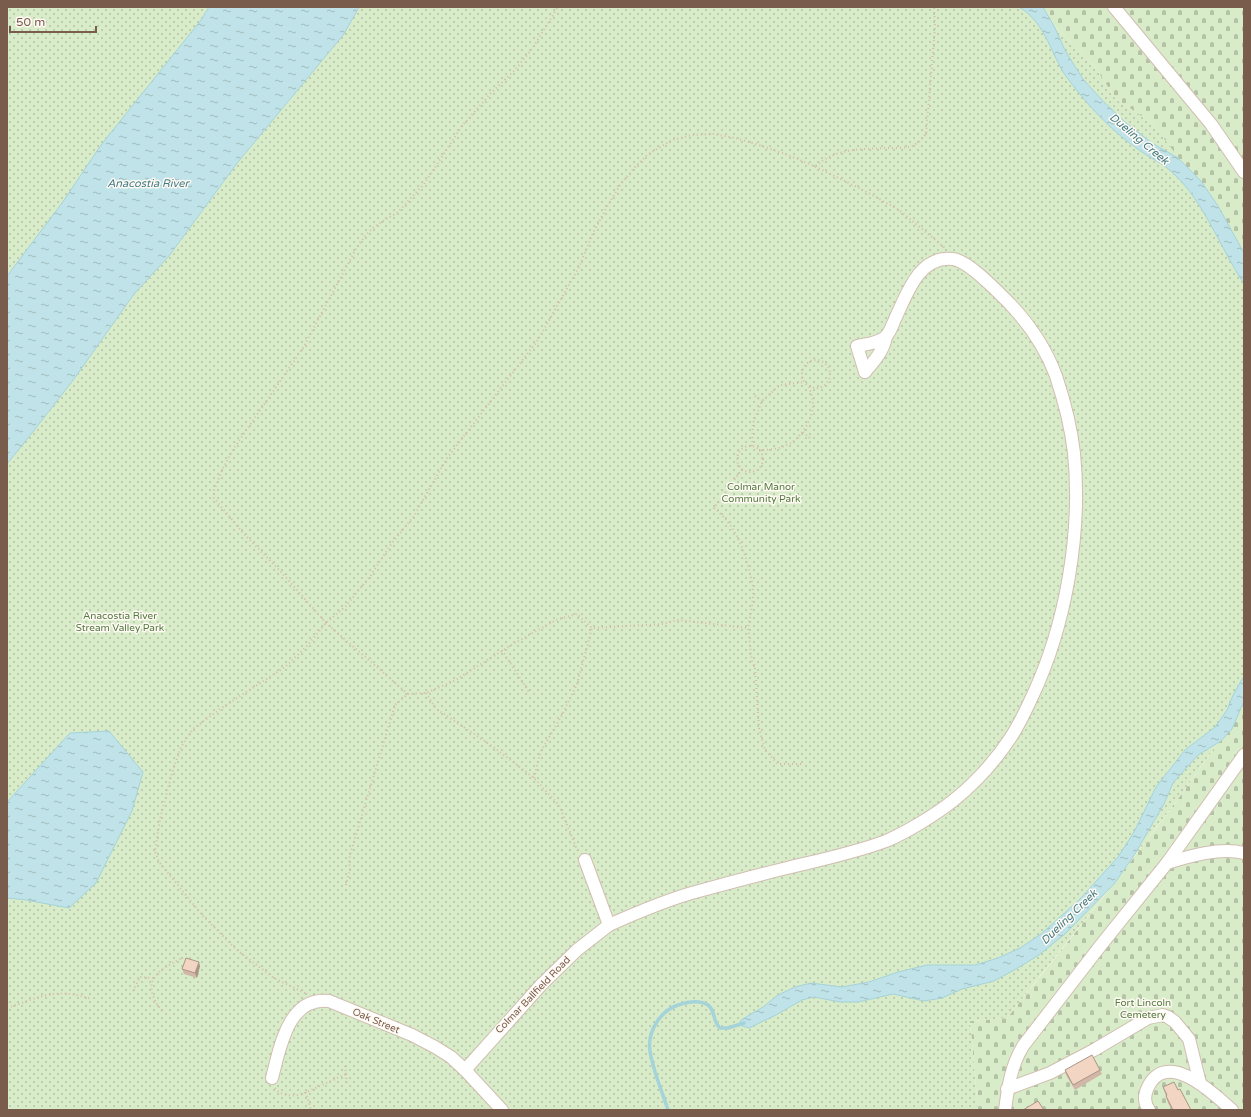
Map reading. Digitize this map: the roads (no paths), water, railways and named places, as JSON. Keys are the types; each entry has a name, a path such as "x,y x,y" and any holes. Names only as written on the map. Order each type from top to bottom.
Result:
{"street":[{"path":"1114,7 1210,124 1244,172"},
{"name":"Colmar Ballfield Road","path":"465,1070 540,985 577,950 609,925 665,901 697,891 858,850 902,833 953,800 974,782 994,760 1012,736 1040,680 1054,643 1067,589 1075,519 1076,483 1074,452 1069,421 1055,373 1034,333 1023,318 971,267 957,259 942,258 926,266 915,278 886,337"},
{"path":"1005,1110 1007,1089 1011,1072 1016,1058 1023,1046 1167,863 1244,755"},
{"path":"1167,863 1206,854 1234,851 1244,853"},
{"path":"585,860 609,925"},
{"name":"Oak Street","path":"272,1078 284,1034 294,1016 311,1002 320,1000 329,1001 417,1038 451,1057 502,1110"},
{"path":"1007,1089 1056,1069 1125,1033 1148,1018 1162,1015 1175,1022 1189,1039 1200,1083"},
{"path":"1149,1110 1145,1098 1146,1091 1149,1084 1165,1072 1172,1072 1190,1077 1200,1083 1232,1110"}],"water":[{"name":"Anacostia River","path":"209,7 359,7 344,34 238,162 169,256 134,294 74,379 7,464 7,276 62,203 101,145 201,20"},
{"path":"1019,7 1043,7 1066,52 1083,79 1102,100 1125,122 1152,143 1178,158 1201,181 1218,206 1244,253 1244,284 1203,212 1185,185 1166,167 1143,153 1122,137 1093,109 1063,72 1040,28 1027,13"},
{"path":"1244,676 1244,701 1232,729 1221,741 1198,755 1173,783 1164,804 1133,857 1114,884 1065,934 1039,955 994,981 962,989 942,998 924,1001 893,994 858,1002 840,1002 814,997 802,1000 749,1028 739,1025 741,1020 763,1007 778,995 795,987 811,983 842,987 869,982 898,972 927,965 975,965 998,958 1020,948 1041,934 1079,900 1118,857 1134,832 1156,787 1185,750 1215,727 1227,710 1233,695"},
{"path":"109,731 143,772 132,811 96,883 69,908 7,898 7,802 70,733"}],"waterway":[{"name":"Dueling Creek","path":"668,1110 655,1073 650,1051 653,1030 660,1017 678,1005 689,1002 701,1002 710,1007 720,1028 728,1028 744,1023"}],"park label":[{"name":"Colmar Manor Community Park","path":"761,492"},
{"name":"Anacostia River Stream Valley Park","path":"120,622"},
{"name":"Fort Lincoln Cemetery","path":"1143,1008"}]}
